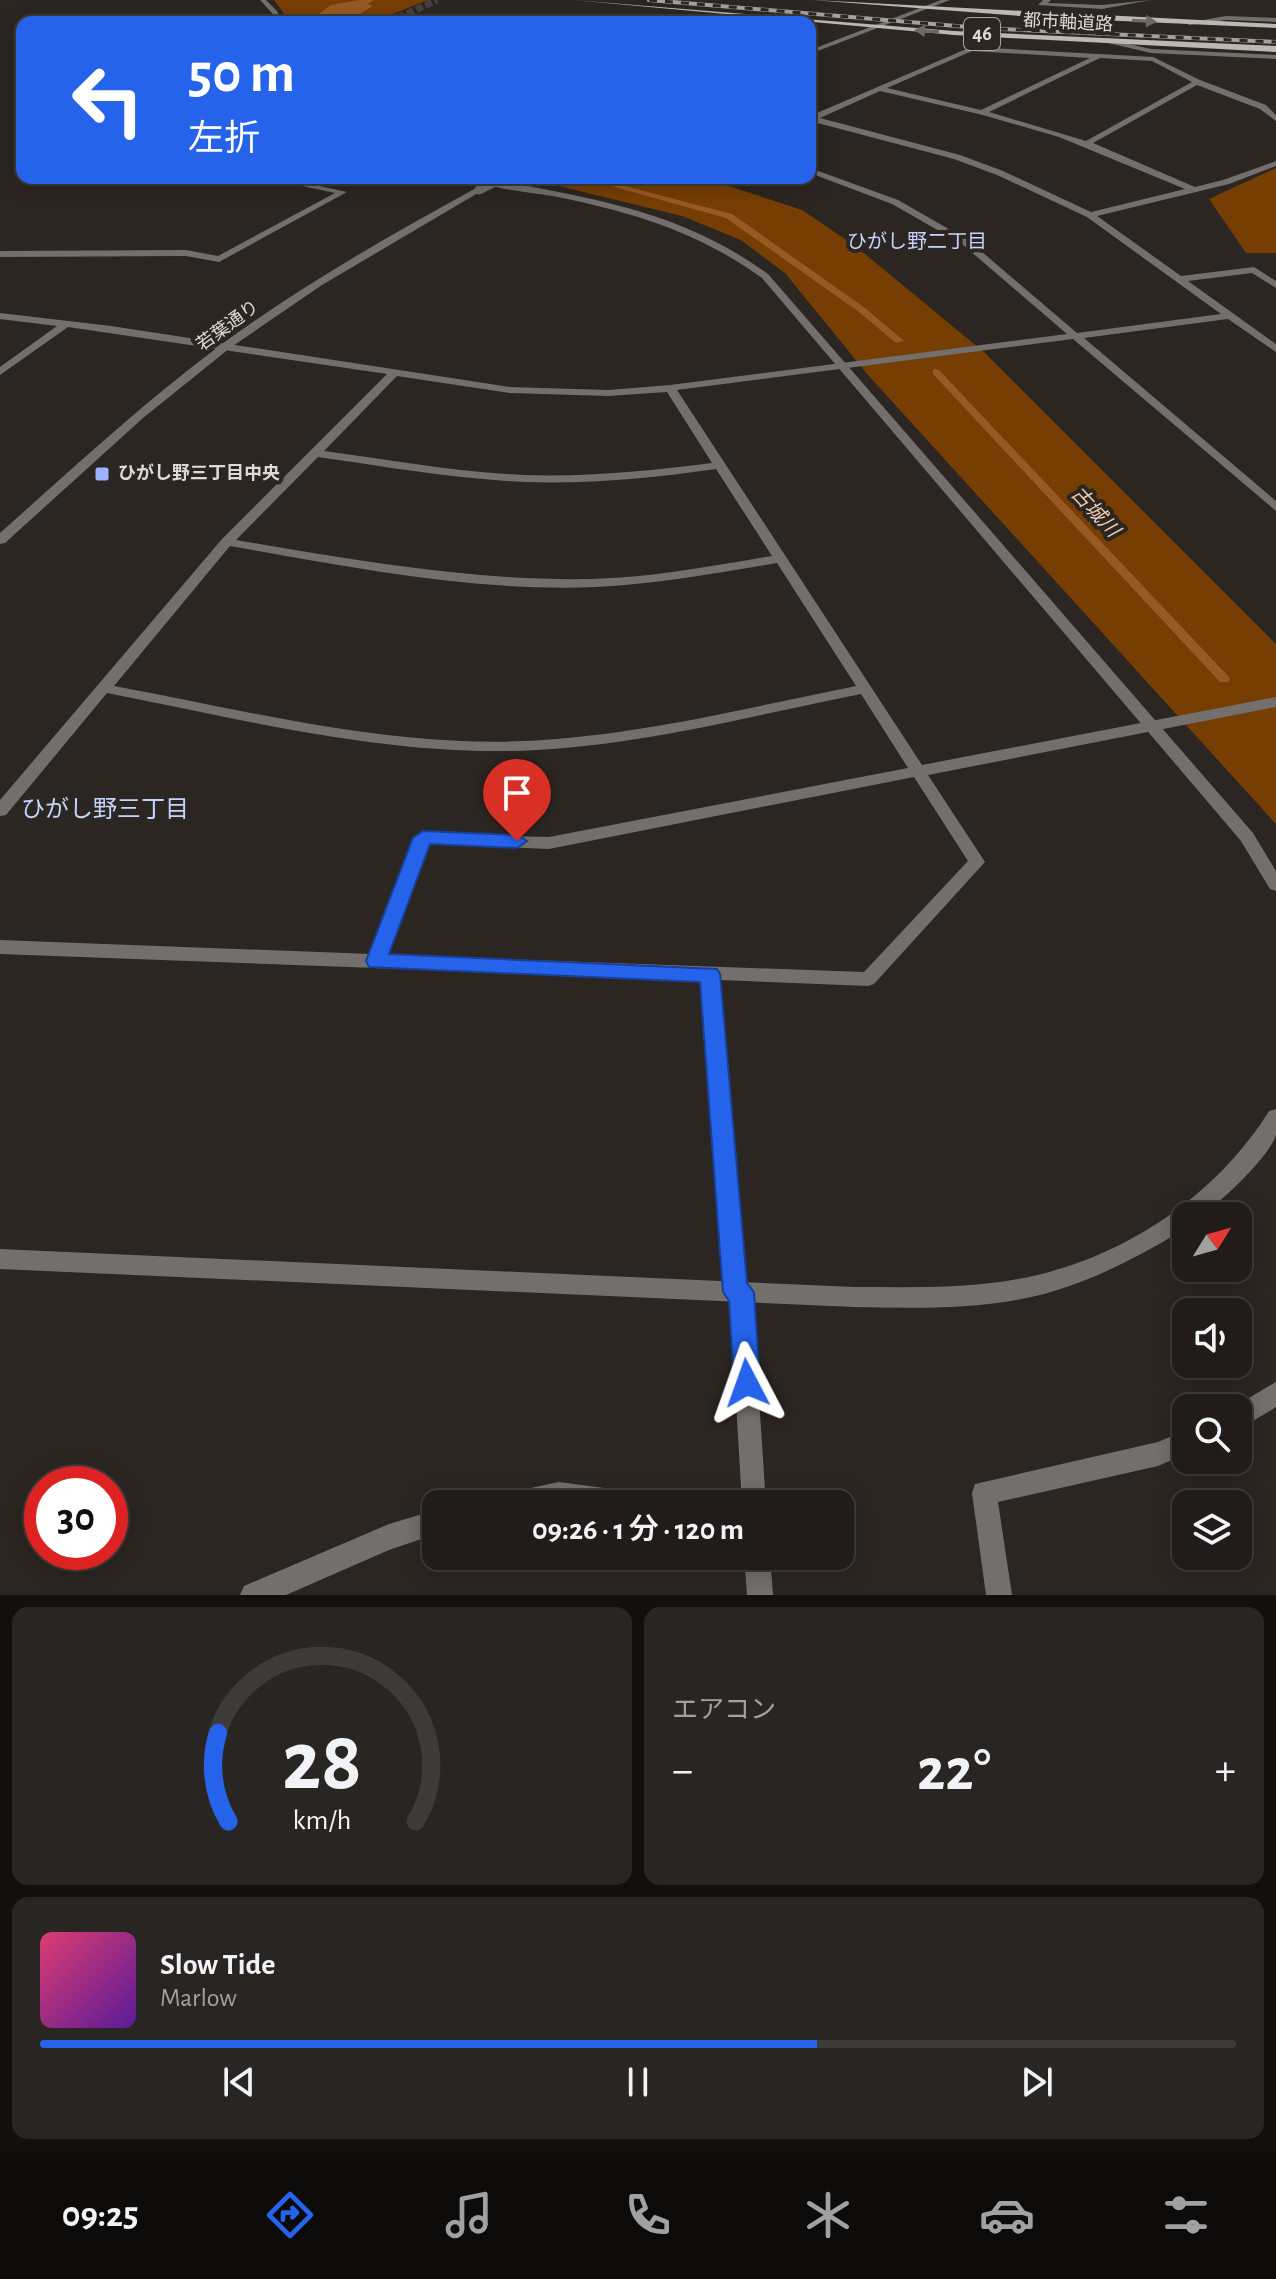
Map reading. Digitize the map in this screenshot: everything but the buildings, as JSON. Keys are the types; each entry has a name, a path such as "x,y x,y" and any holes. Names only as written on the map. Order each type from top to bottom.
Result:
{"main road":[{"name":"46","path":"565,0 629,6"},
{"name":"都市軸道路","path":"577,0 742,16"},
{"name":"都市軸道路","path":"816,0 1276,26"},
{"name":"都市軸道路","path":"816,22 1276,49"}],"street":[{"path":"263,0 277,16"},
{"path":"816,50 947,0"},
{"path":"1048,0 1040,4 1102,7 1148,0"},
{"path":"1189,23 1226,18 1276,20"},
{"path":"1106,41 1151,51 1276,57"},
{"path":"816,117 971,49 1153,59 1197,82 1263,107 1276,107"},
{"path":"983,112 1099,56"},
{"path":"1086,144 1197,82"},
{"path":"880,89 983,112 1086,144 1194,190"},
{"path":"1263,107 1276,119"},
{"path":"816,120 957,157 1090,215 1276,348"},
{"path":"1090,215 1240,178 1276,163"},
{"path":"816,172 895,202 939,225 984,258 1276,507"},
{"path":"0,254 186,253 219,259 343,192 301,184"},
{"path":"476,184 653,218 716,241 765,276 1247,837 1276,885"},
{"name":"若葉通り","path":"0,540 171,388 225,347 334,273 476,184"},
{"path":"1180,279 1254,270 1276,285"},
{"path":"0,316 535,392 608,393 670,388 1230,316"},
{"path":"0,372 66,324"},
{"path":"0,811 227,542 393,374"},
{"path":"0,947 868,979 977,862 670,388"},
{"path":"315,453 461,473 551,480 663,474 720,465"},
{"path":"227,542 417,571 567,583 669,577 781,558"},
{"path":"102,688 365,736 510,746 623,734 866,689"},
{"path":"377,961 423,838 549,843 1276,702"},
{"path":"710,974 753,1490"},
{"path":"0,1259 738,1292 956,1297 1044,1284 1100,1262 1171,1227 1233,1177 1276,1117"},
{"path":"1252,1409 1276,1393"},
{"path":"999,1595 984,1493 1158,1454 1172,1448"},
{"path":"253,1595 303,1577 406,1529 422,1525"},
{"path":"758,1570 760,1595"}],"shaded area":[{"path":"274,0 428,0 388,16 286,16"},
{"path":"374,0 367,4 373,6 356,16 316,16 331,5"},
{"path":"1276,168 1276,253 1246,253 1209,199"},
{"path":"551,184 722,184 802,210 854,245 985,353 1276,644 1276,824 868,375 785,273 741,240 682,216"}],"waterway":[{"name":"古城川","path":"609,184 729,216 862,310 899,341"},
{"name":"古城川","path":"936,372 1224,679"}],"tunnel":[{"path":"402,16 437,0"}],"railway":[{"path":"649,0 980,28 1276,42"}],"place":[{"name":"ひがし野三丁目中央","path":"102,474"}],"district":[{"name":"ひがし野二丁目","path":"917,242"},
{"name":"ひがし野三丁目","path":"105,810"}],"route":[{"path":"517,841 423,838 377,961 710,974 736,1292 741,1292 747,1383"}]}
